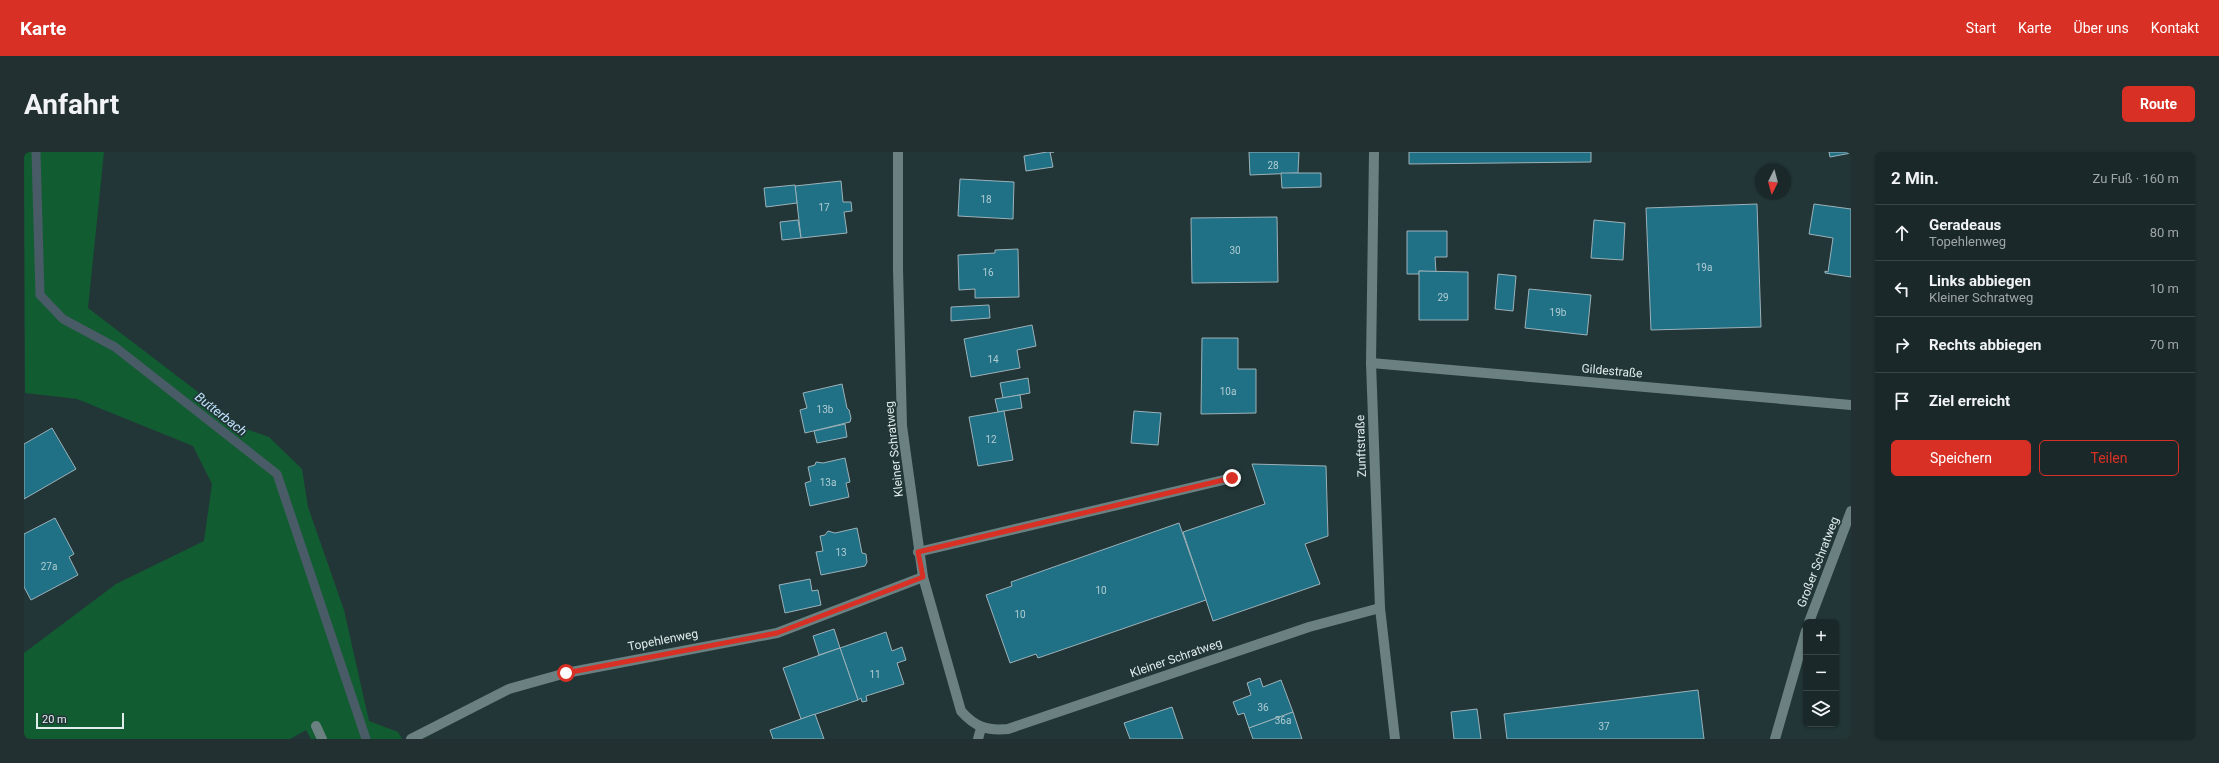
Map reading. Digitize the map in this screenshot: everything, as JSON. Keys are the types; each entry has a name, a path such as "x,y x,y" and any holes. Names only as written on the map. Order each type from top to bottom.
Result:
{"street":[{"name":"Kleiner Schratweg","path":"898,152 898,269 902,426 918,552 923,577 961,711 970,721 981,728 993,730 1008,728 1308,626 1380,608"},
{"name":"Zunftstraße","path":"1374,152 1371,363 1380,608 1395,739"},
{"name":"Gildestraße","path":"1371,363 1851,405"},
{"path":"918,552 1232,478"},
{"name":"Großer Schratweg","path":"1810,619 1851,511"},
{"name":"Topehlenweg","path":"411,739 509,689 566,673 777,633 923,577"},
{"path":"1775,739 1803,641"},
{"path":"316,726 322,739"},
{"path":"978,739 981,728"}],"green space":[{"path":"24,152 104,152 88,308 198,392 224,421 269,437 302,469 308,507 344,610 369,721 398,732 402,739 311,739 306,730 290,739 24,739 24,653 116,584 204,541 212,484 193,446 77,399 25,393"}],"building":[{"path":"1050,152 1053,167 1026,171 1024,156"},
{"path":"1249,152 1299,152 1298,173 1250,175"},
{"path":"1409,152 1591,152 1591,162 1409,164"},
{"path":"1829,152 1851,152 1851,153 1830,157"},
{"path":"1281,173 1321,173 1321,187 1282,188"},
{"path":"960,179 1014,182 1013,219 958,216"},
{"path":"841,181 843,202 851,202 852,211 844,212 847,233 801,238 795,186"},
{"path":"795,185 797,203 766,207 764,188"},
{"path":"1757,204 1761,327 1651,330 1646,208"},
{"path":"1814,204 1851,209 1851,277 1825,273 1825,271 1828,272 1833,238 1809,234"},
{"path":"1277,217 1278,282 1192,283 1191,218"},
{"path":"798,220 801,238 782,240 780,222"},
{"path":"1594,220 1625,223 1623,260 1591,258"},
{"path":"1407,231 1447,231 1447,257 1435,257 1436,272 1419,271 1419,274 1407,274"},
{"path":"1018,249 1019,297 975,298 975,289 959,290 958,255 995,253 995,250"},
{"path":"1419,271 1468,272 1468,320 1419,320"},
{"path":"1498,274 1516,276 1513,311 1495,309"},
{"path":"1529,289 1591,295 1587,335 1525,328"},
{"path":"989,305 990,318 951,321 951,307"},
{"path":"1032,325 1036,346 1017,350 1020,368 971,377 964,339"},
{"path":"1202,338 1238,338 1238,369 1256,369 1256,413 1201,414"},
{"path":"1028,378 1030,393 1003,398 1000,383"},
{"path":"842,384 847,408 851,418 850,422 805,433 800,410 807,408 803,393"},
{"path":"1020,395 1022,408 998,412 995,399"},
{"path":"1004,411 1013,460 978,466 969,417"},
{"path":"1134,411 1161,413 1158,445 1131,443"},
{"path":"845,424 847,437 817,443 814,431"},
{"path":"52,428 76,469 24,499 24,444"},
{"path":"845,458 850,482 846,483 849,497 810,506 805,483 811,481 808,467 815,465 816,462 823,463"},
{"path":"1252,464 1326,466 1328,536 1305,544 1320,584 1213,621 1183,532 1265,504"},
{"path":"55,518 74,554 69,557 78,575 31,600 24,587 24,534"},
{"path":"1179,523 1206,600 1038,658 1036,654 1010,663 986,595 1012,586 1011,582"},
{"path":"857,528 862,553 866,554 867,562 865,566 821,575 816,552 823,551 820,536 825,535 828,531 835,533"},
{"path":"810,579 812,591 818,590 821,605 785,613 779,585"},
{"path":"834,629 840,648 819,655 813,636"},
{"path":"886,632 892,651 902,647 906,660 897,663 904,684 866,696 867,701 862,702 861,698 858,700 840,648"},
{"path":"840,648 858,700 801,719 783,668"},
{"path":"1260,678 1263,687 1281,680 1293,712 1249,728 1244,713 1238,715 1233,702 1251,695 1247,683"},
{"path":"1698,690 1704,739 1507,739 1504,714"},
{"path":"1172,707 1183,739 1130,739 1124,723"},
{"path":"1477,709 1481,739 1454,739 1451,712"},
{"path":"1293,712 1302,739 1253,739 1249,728"},
{"path":"815,714 824,739 773,739 770,730"}],"waterway":[{"name":"Butterbach","path":"36,152 40,295 63,319 115,347 277,474 366,739"}],"route":[{"path":"566,673 700,646 777,633 923,577 918,552 1232,478"}]}
